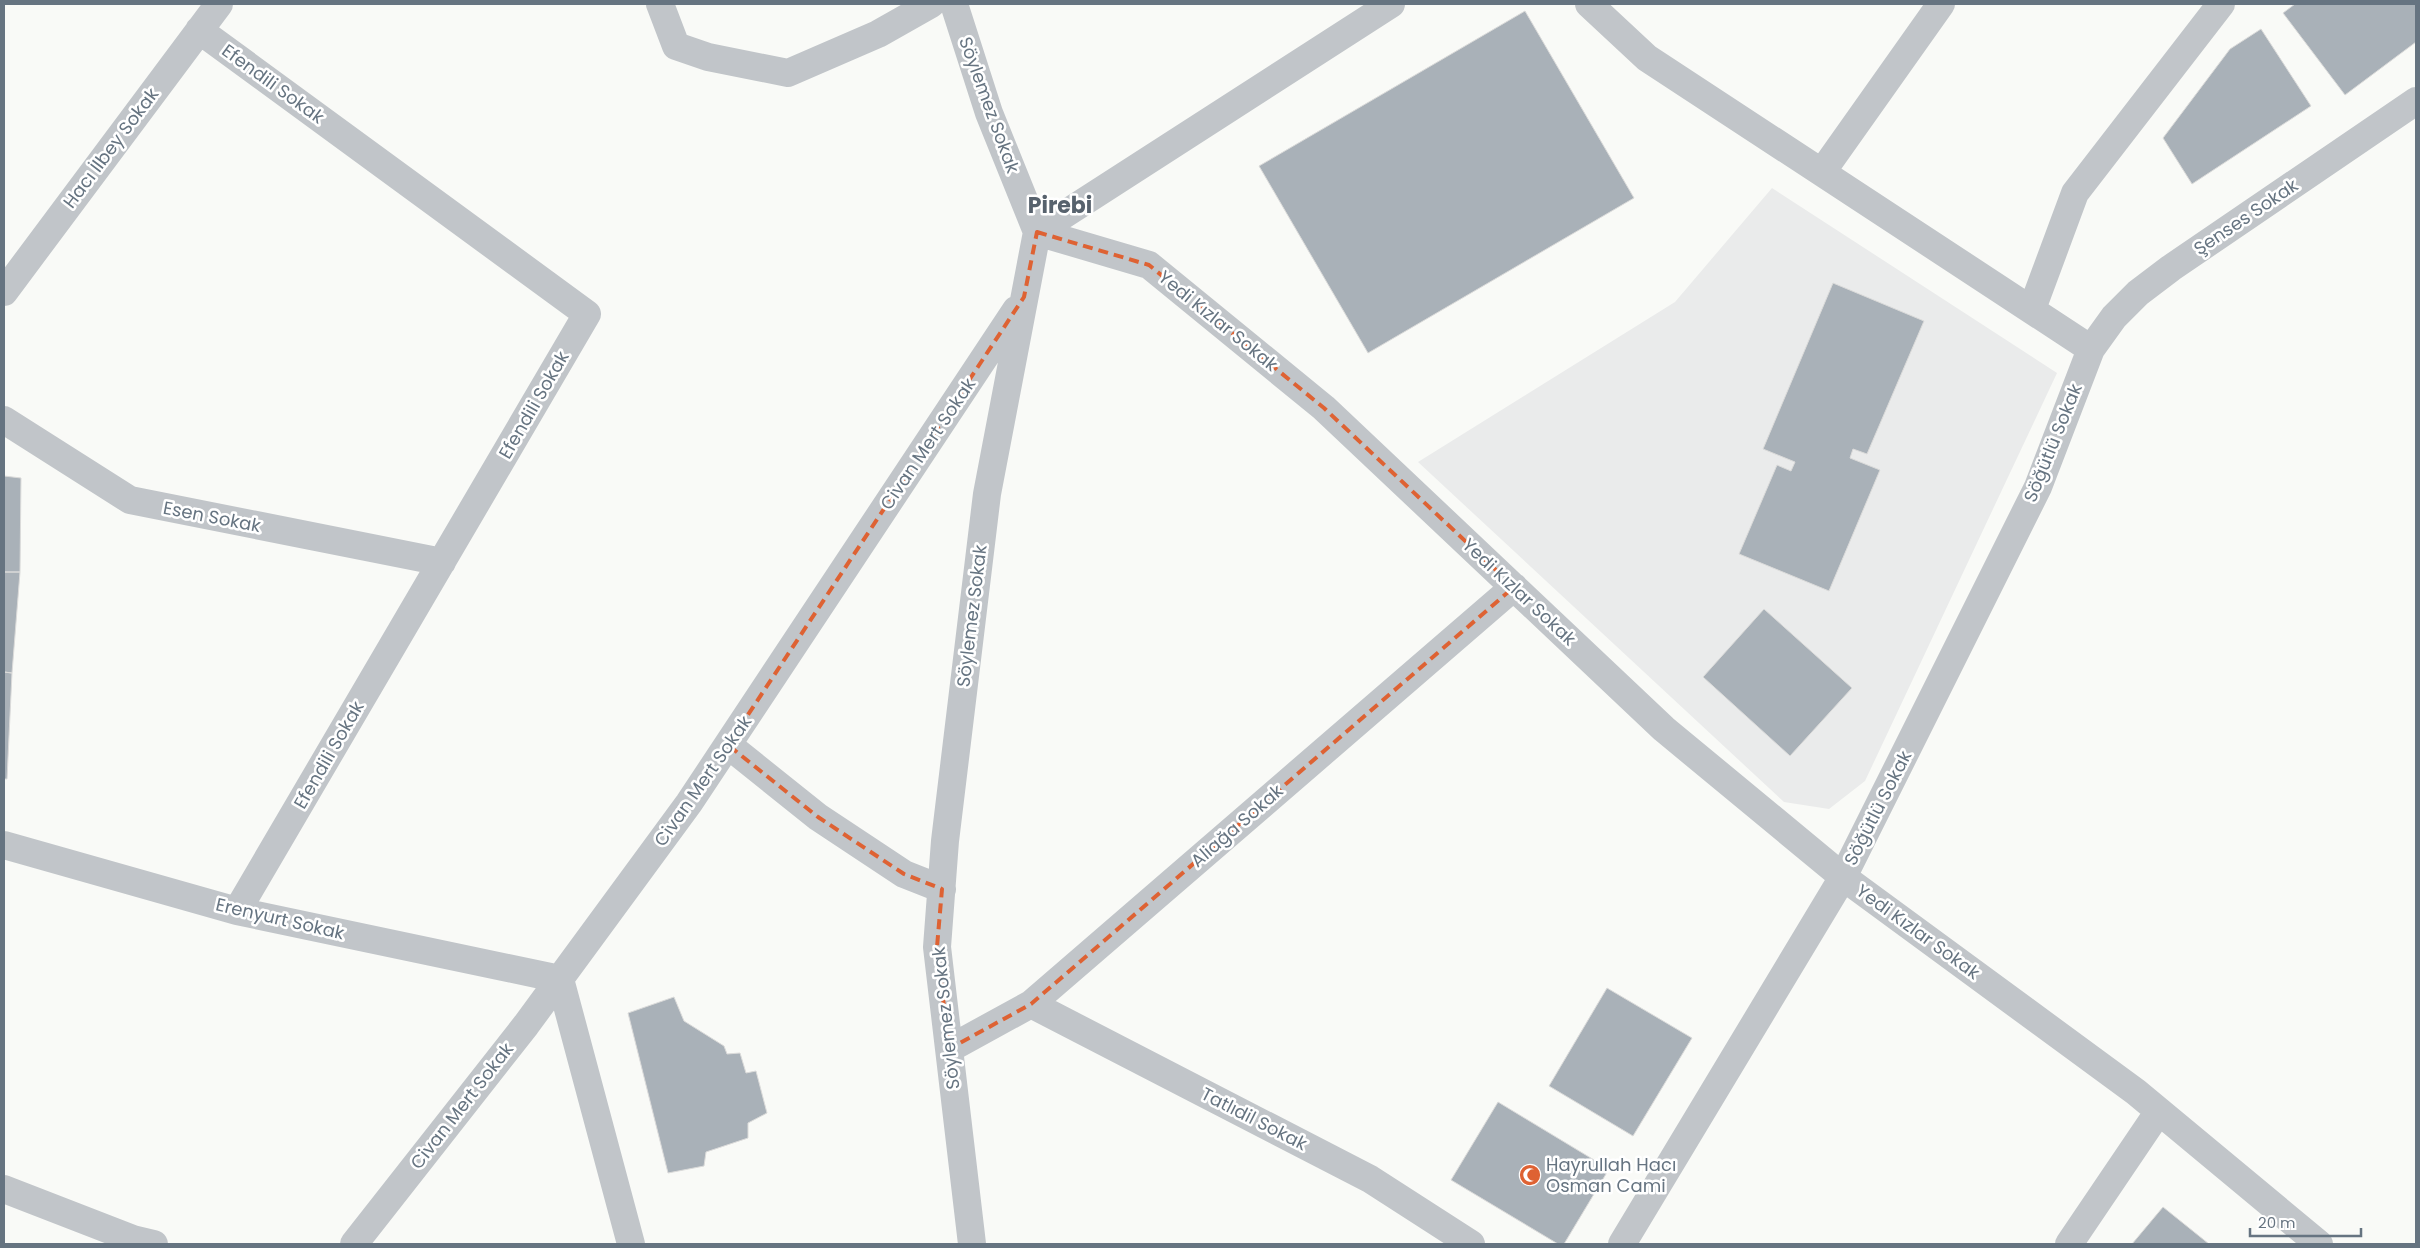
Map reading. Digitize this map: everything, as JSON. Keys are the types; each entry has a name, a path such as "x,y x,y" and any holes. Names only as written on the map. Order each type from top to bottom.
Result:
{"street":[{"name":"Hacı İlbey Sokak","path":"4,292 219,4"},
{"path":"660,4 676,46 708,57 788,73 878,34 931,4"},
{"name":"Söylemez Sokak","path":"954,4 988,113 1037,232 987,494 945,841 937,947 972,1244"},
{"path":"1037,232 1392,4"},
{"path":"1589,4 1647,58 2091,349"},
{"path":"1822,172 1941,4"},
{"path":"2032,309 2075,193 2222,4"},
{"name":"Efendili Sokak","path":"199,30 587,314 237,911"},
{"name":"Şenses Sokak","path":"2091,349 2114,317 2138,293 2171,268 2416,101"},
{"name":"Yedi Kızlar Sokak","path":"1037,232 1149,265 1324,408 1664,729 1843,877 2159,1111 2319,1244"},
{"name":"Civan Mert Sokak","path":"354,1244 560,979 689,803 1024,297"},
{"name":"Söğütlü Sokak","path":"1622,1244 1843,877 2038,487 2091,349"},
{"name":"Esen Sokak","path":"4,420 130,500 442,562"},
{"name":"Aliağa Sokak","path":"949,1049 1031,1004 1514,587"},
{"path":"728,745 818,817 896,869 942,889"},
{"name":"Erenyurt Sokak","path":"4,845 237,911 560,979"},
{"path":"560,979 631,1244"},
{"name":"Tatlıdil Sokak","path":"1031,1004 1370,1179 1471,1244"},
{"path":"2069,1244 2159,1111"},
{"path":"4,1189 133,1239 154,1244"}],"highlighted area":[{"path":"1037,232 1149,265 1324,408 1514,587 1031,1004 949,1049 937,947 942,889 904,874 818,817 728,745 1024,297"}],"shaded area":[{"path":"1772,188 2057,373 1865,781 1829,809 1784,802 1418,462 1675,302"}],"building":[{"path":"2295,4 2416,4 2416,42 2345,95 2283,13"},
{"path":"1525,11 1634,198 1368,353 1259,166"},
{"path":"2261,29 2311,106 2192,184 2163,138 2230,49"},
{"path":"1833,283 1924,321 1867,454 1853,449 1850,458 1880,470 1829,591 1739,554 1777,465 1791,471 1795,462 1763,449"},
{"path":"4,476 21,478 20,572 4,572"},
{"path":"4,572 20,572 12,673 4,672"},
{"path":"1764,609 1852,688 1790,756 1703,677"},
{"path":"4,672 12,673 7,779 4,779"},
{"path":"1607,988 1692,1038 1633,1136 1549,1086"},
{"path":"674,997 684,1021 724,1046 727,1054 740,1053 746,1073 756,1071 767,1113 748,1123 748,1138 706,1152 704,1166 668,1173 628,1013"},
{"name":"Hayrullah Hacı Osman Cami","path":"1498,1102 1609,1169 1564,1244 1558,1244 1451,1180"},
{"path":"2163,1207 2209,1244 2132,1244"}],"place":[{"name":"Hayrullah Hacı Osman Cami","path":"1530,1175"}],"district":[{"name":"Pirebi","path":"1060,205"}]}
